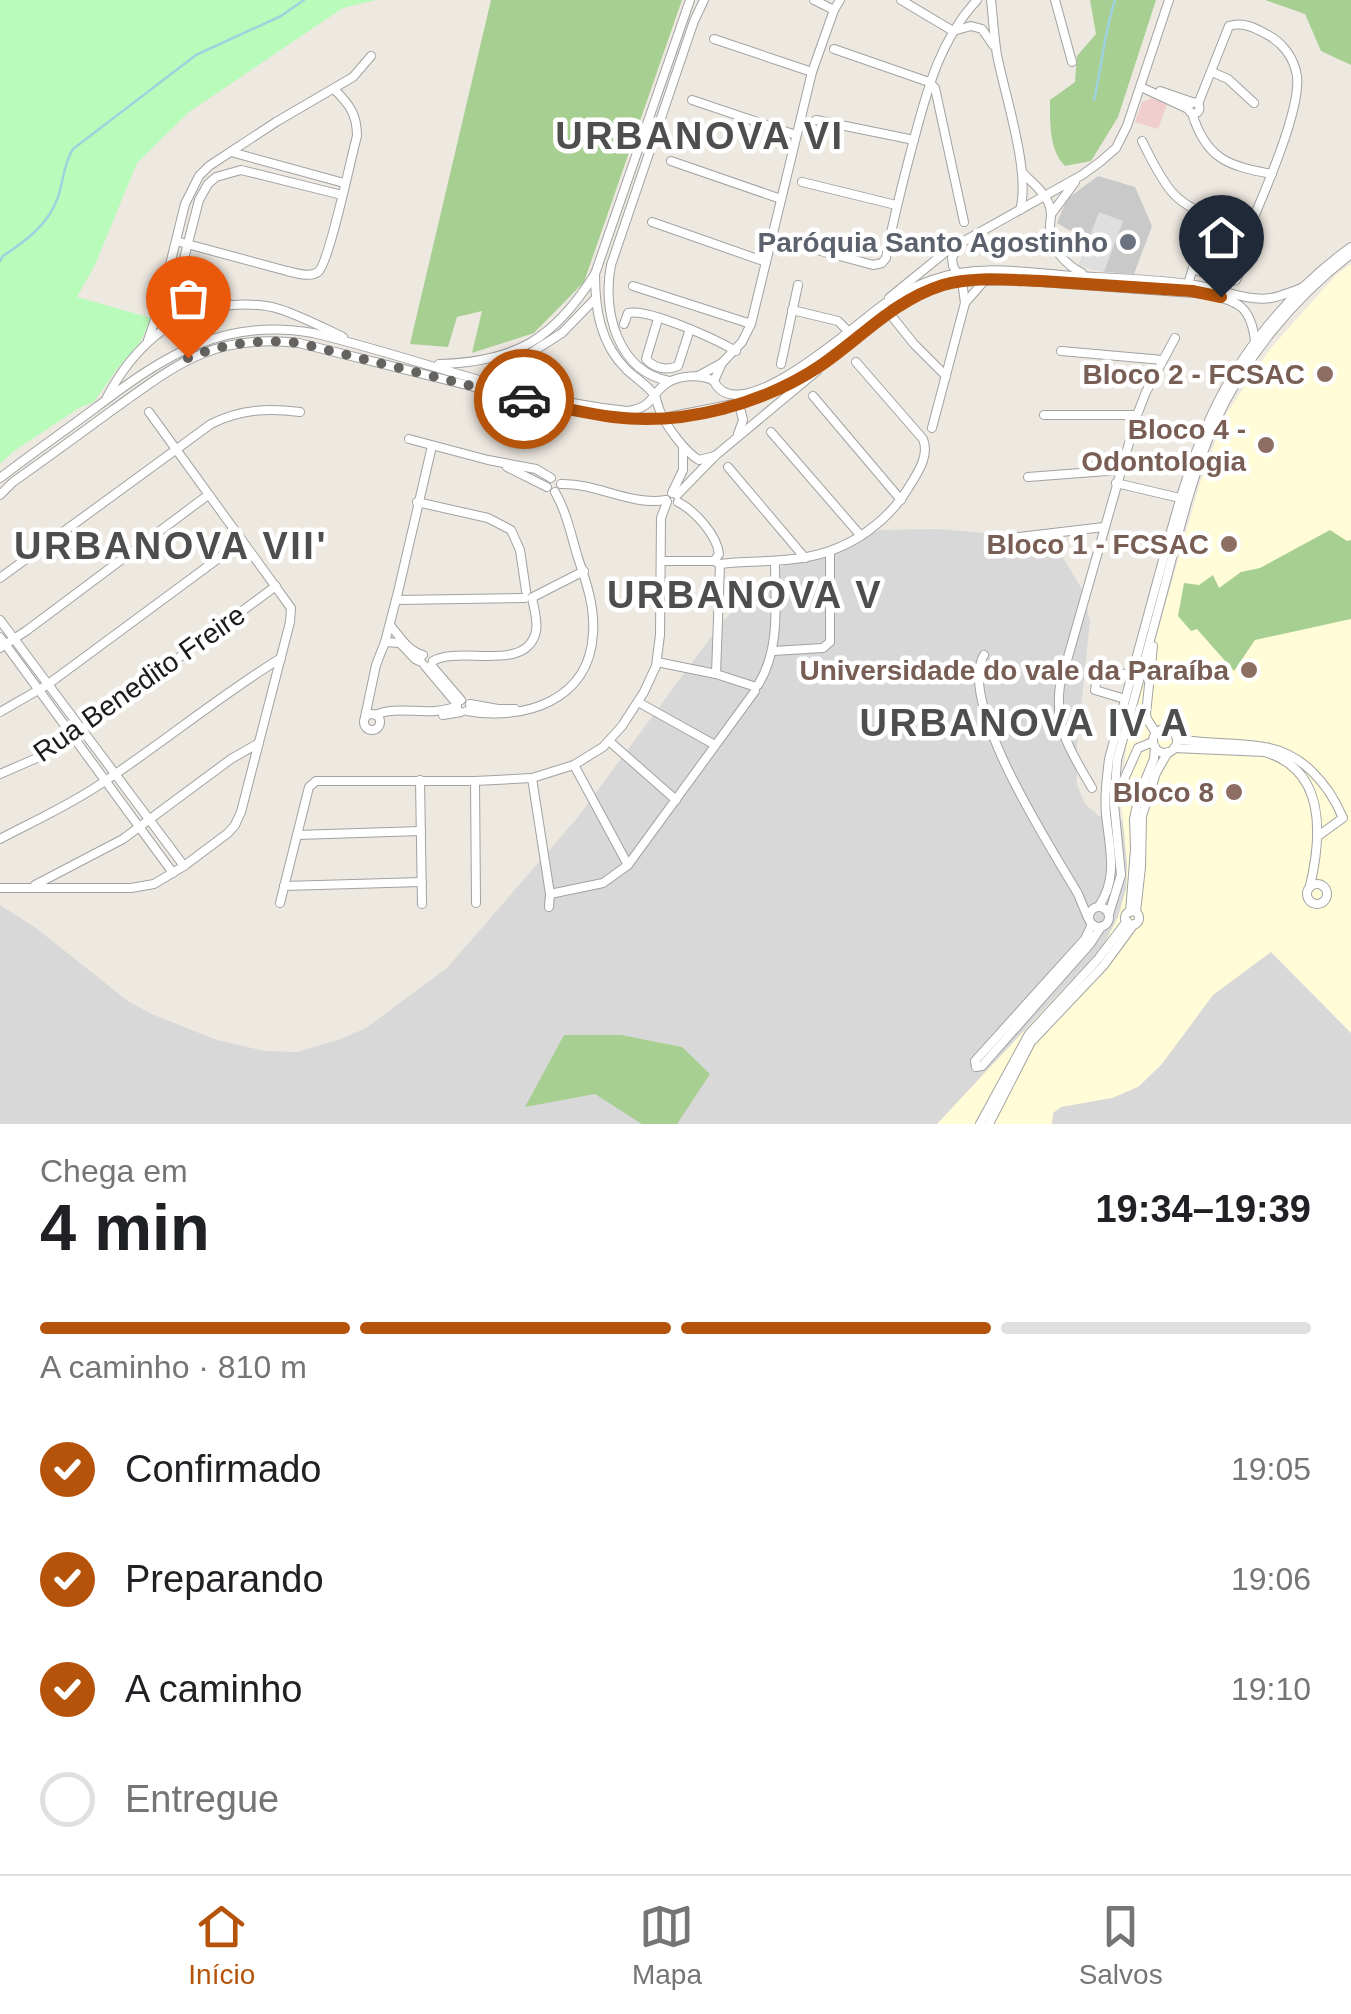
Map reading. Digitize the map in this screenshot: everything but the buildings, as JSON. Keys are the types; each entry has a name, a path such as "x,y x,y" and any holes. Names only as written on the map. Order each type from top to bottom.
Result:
{"street":[{"path":"429,364 472,362 520,348 563,319 594,274 690,0"},
{"path":"704,0 610,264 608,280 610,317 621,345 643,372 669,382 700,375 722,364 736,350 751,324 812,72 840,0"},
{"path":"814,0 834,10"},
{"path":"901,0 953,31 977,26 996,50"},
{"path":"788,242 873,265 882,264 929,82 953,31 976,0"},
{"path":"992,0 996,50 1022,172 1020,210"},
{"path":"1055,0 1072,62"},
{"path":"672,500 715,456 886,309 891,296 933,261 1082,175 1116,148 1146,88 1169,0"},
{"path":"1142,140 1178,198 1208,216 1238,227 1251,224 1272,174 1296,96 1297,80 1291,57 1274,38 1248,26 1229,26 1193,108 1202,139 1216,156 1233,165 1272,174"},
{"path":"714,39 812,72"},
{"path":"834,49 929,82 936,92 964,222"},
{"path":"148,340 188,196 204,170 352,77 372,56"},
{"path":"1212,72 1228,79 1254,104"},
{"path":"1146,88 1193,108"},
{"path":"176,241 287,271 317,273 329,250 357,136 357,122 348,102 334,89"},
{"path":"692,100 796,136"},
{"path":"921,111 940,109"},
{"path":"816,120 914,140"},
{"path":"231,152 344,183"},
{"path":"672,161 781,199"},
{"path":"204,170 212,181"},
{"path":"206,308 190,300 181,288 180,278 199,200 212,181 224,173 242,170 342,195"},
{"path":"1022,172 1045,196 1052,213 1052,239 1061,258 1089,277"},
{"path":"1052,213 1082,175"},
{"path":"802,182 896,205"},
{"path":"652,222 766,262"},
{"path":"960,244 952,258 965,303"},
{"path":"1188,284 1198,252 1201,250 1239,262 1240,268 1236,280 1228,282 1193,269"},
{"path":"1094,923 1107,924 1118,887 1121,864 1113,760 1126,699 1180,498 1210,418 1255,341 1330,263 1351,251"},
{"path":"1094,923 1085,939 975,1061 976,1067 982,1066 1090,944 1094,923 1089,912 1111,880 1105,790 1204,450 1236,384 1278,324 1351,251"},
{"path":"1057,278 1061,258"},
{"path":"738,400 788,375 886,309 959,277 992,271 1221,297 1239,304 1248,314 1255,341"},
{"path":"594,274 598,318 618,362 655,397 663,418 683,447 699,460 715,456"},
{"path":"959,277 1089,277 1188,284 1258,299 1307,286"},
{"path":"510,388 510,366 544,346 582,314 608,280"},
{"path":"932,428 965,303 985,280"},
{"path":"781,364 798,285"},
{"path":"633,286 751,324"},
{"path":"105,400 120,372 148,340 206,308 241,304 274,308 360,346"},
{"path":"886,309 946,376"},
{"path":"792,310 838,321 850,332"},
{"path":"624,324 632,311 690,329 736,350"},
{"path":"582,314 598,318"},
{"path":"658,319 646,358 652,365 665,369 678,366 690,329"},
{"path":"829,320 840,340"},
{"path":"1,476 166,358 223,334 281,329 314,334 510,388 612,409 636,410 669,382"},
{"path":"1092,788 1063,735 1058,714 1062,672 1136,415 1176,338"},
{"path":"2,495 13,482 178,364 206,351 243,342 299,343 568,410 614,417 663,418 712,410 793,381 823,364"},
{"path":"1061,352 1163,360"},
{"path":"662,561 806,558 830,552 883,520 901,500 922,462 925,441 856,362"},
{"path":"714,381 722,364"},
{"path":"700,375 714,381 718,391 712,410"},
{"path":"633,377 644,391 645,405"},
{"path":"718,391 738,400"},
{"path":"813,396 901,500"},
{"path":"736,438 743,420 738,400"},
{"path":"0,888 148,886 173,874 235,825 292,610 149,412"},
{"path":"1,576 212,424 240,412 300,412"},
{"path":"1044,415 1136,415"},
{"path":"771,432 860,536"},
{"path":"409,439 536,469 554,485 580,568 589,636 581,662 567,683 540,702 518,708 462,706 446,716 373,717 376,665 386,642 432,446"},
{"path":"280,903 309,787 316,781 532,778 574,766 609,741 638,702 657,662 661,518 683,470 683,447"},
{"path":"728,467 806,558"},
{"path":"1028,477 1120,470"},
{"path":"1116,483 1180,498"},
{"path":"554,485 575,484 647,501 672,500 690,509 719,548 741,562"},
{"path":"173,874 2,644 14,640 208,495"},
{"path":"386,642 400,643 415,659 512,655 525,648 536,630 520,550 511,530 488,518 417,502"},
{"path":"1019,537 1104,527"},
{"path":"0,712 38,691 242,541"},
{"path":"716,674 719,548"},
{"path":"773,651 822,648 830,642 830,552"},
{"path":"550,894 603,883 628,865 766,672 773,651 775,561"},
{"path":"396,600 530,596 580,568"},
{"name":"Rua Benedito Freire","path":"0,774 72,737 276,586"},
{"path":"0,620 184,866"},
{"path":"1155,623 1146,714 1160,752 1173,746 1265,746 1280,751 1302,763 1327,786 1343,818 1318,836"},
{"path":"390,625 403,642 427,660 462,706"},
{"path":"984,655 979,666 979,684 997,749 1094,923"},
{"path":"0,839 104,782 280,658"},
{"path":"657,662 755,687"},
{"path":"1126,699 1095,690 1099,669 1132,676"},
{"path":"253,675 264,676 274,685"},
{"path":"638,702 715,744"},
{"path":"980,1124 1028,1034 1131,918 1134,820 1139,795 1154,759 1155,740 1163,729 1171,730 1173,746 1156,773 1142,816 1141,867 1131,918 1104,965 1031,1042 990,1124"},
{"path":"1114,804 1138,748 1155,740"},
{"path":"609,741 676,800"},
{"path":"31,888 139,828 258,743"},
{"path":"1173,746 1264,752 1278,756 1302,774 1317,816 1315,885"},
{"path":"231,759 252,768"},
{"path":"574,766 628,865"},
{"path":"532,778 549,908"},
{"path":"420,780 422,904"},
{"path":"475,780 476,904"},
{"path":"1317,816 1336,822"},
{"path":"296,835 421,831"},
{"path":"75,866 80,887"},
{"path":"284,886 422,882"},
{"path":"1078,894 1096,907 1106,908 1109,914"}],"shaded area":[{"path":"1152,98 1167,104 1158,129 1135,122 1142,102"},
{"path":"1098,176 1135,187 1152,226 1134,274 1079,265 1088,241 1057,223 1067,199"},
{"path":"1099,212 1123,221 1104,272 1079,265"},
{"name":"Universidade do vale da Paraíba","path":"1351,264 1351,1033 1271,952 1213,995 1162,1064 1138,1087 1112,1098 1061,1107 1053,1113 1052,1124 937,1124 1103,946 1118,917 1126,889 1121,801 1127,740 1200,483 1224,417 1270,349 1336,275"},
{"path":"939,529 1031,537 1060,553 1082,589 1090,621 1076,756 1077,785 1085,804 1099,816 1131,823 1351,739 1351,1124 0,1124 0,905 36,928 129,1002 217,1040 265,1051 297,1052 341,1039 366,1028 447,968 578,817 722,622 764,579 789,562 880,530"}],"green space":[{"path":"0,0 376,0 343,8 189,112 137,163 95,265 77,297 151,318 141,341 94,402 79,408 0,464"},
{"path":"491,0 682,0 584,282 534,333 472,353 482,311 457,317 448,347 410,344"},
{"path":"1090,0 1156,0 1118,117 1091,161 1065,166 1053,144 1050,100 1075,82 1077,56 1096,34"},
{"path":"1265,0 1351,0 1351,65 1321,51 1305,14"},
{"path":"1330,530 1351,540 1351,619 1255,640 1234,671 1197,629 1191,631 1178,616 1184,583 1199,585 1213,575 1219,588 1241,572 1260,568"},
{"path":"564,1035 621,1035 682,1047 710,1074 677,1124 642,1124 595,1094 525,1107"}],"waterway":[{"path":"0,261 49,216 73,149 196,55 281,16 304,0"},
{"path":"1094,100 1115,0"}],"way so far":[{"path":"188,358 227,344 263,340 299,343 524,399"}],"place":[{"name":"Paróquia Santo Agostinho","path":"1128,242"},
{"name":"Bloco 2 - FCSAC","path":"1325,374"},
{"name":"Bloco 4 - Odontologia","path":"1266,445"},
{"name":"Bloco 1 - FCSAC","path":"1229,544"},
{"name":"Universidade do vale da Paraíba","path":"1249,670"},
{"name":"Bloco 8","path":"1234,792"}],"district":[{"name":"URBANOVA VI","path":"700,136"},
{"name":"URBANOVA VII'","path":"171,546"},
{"name":"URBANOVA V","path":"745,595"},
{"name":"URBANOVA IV A","path":"1025,723"}],"route":[{"path":"524,399 622,418 663,418 739,404 823,364 901,304 952,282 1013,280 1192,291 1221,297"}]}
